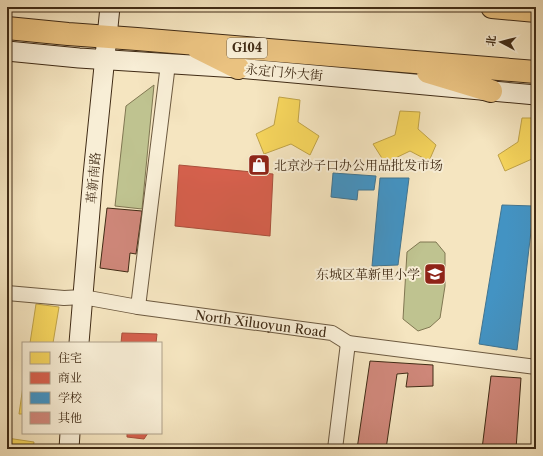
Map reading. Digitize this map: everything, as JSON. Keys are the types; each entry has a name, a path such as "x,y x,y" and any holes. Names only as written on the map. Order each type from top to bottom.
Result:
{"highway":[{"path":"492,7 536,11"},
{"name":"永定门外大街","path":"7,28 386,59"},
{"path":"190,44 238,68"},
{"path":"386,59 491,92"},
{"name":"G104","path":"386,59 536,72"}],"street":[{"name":"革新南路","path":"79,342 93,175 110,7"},
{"name":"永定门外大街","path":"7,51 238,68 536,96"},
{"path":"138,307 168,64"},
{"name":"North Xiluoyun Road","path":"7,293 64,298 83,297 138,307 332,333 348,343 536,367"},
{"path":"335,449 348,343"},
{"path":"69,449 70,434"}],"green space":[{"path":"154,85 142,209 115,206 126,106"},
{"path":"420,242 436,242 445,253 445,286 440,318 430,327 418,331 403,319 407,252"}],"building: 住宅":[{"path":"279,97 300,100 298,122 319,136 310,155 291,144 264,154 256,134 274,125"},
{"path":"400,111 420,112 418,129 436,145 429,161 410,151 385,163 373,144 395,135"},
{"path":"522,118 536,118 536,162 532,159 505,171 498,155 518,142"},
{"path":"36,304 59,307 53,342 30,342"},
{"path":"22,393 22,414 19,414"},
{"path":"7,438 34,442 33,449 7,449"}],"building: 商业":[{"path":"179,165 273,174 270,236 175,226"},
{"path":"122,333 157,334 156,342 121,342"},
{"path":"127,434 147,434 144,439 127,437"}],"building: 学校":[{"path":"333,173 376,176 374,190 358,190 357,200 331,197"},
{"path":"380,178 409,178 398,265 372,266"},
{"path":"502,205 534,206 517,350 479,344"}],"building: 其他":[{"path":"107,208 142,211 136,254 130,253 128,272 100,268"},
{"path":"370,361 433,365 433,386 406,387 408,373 397,374 386,449 357,449"},
{"path":"491,376 521,378 516,449 482,449"}],"place":[{"name":"北京沙子口办公用品批发市场","path":"259,165"},
{"name":"东城区革新里小学","path":"435,274"}]}
